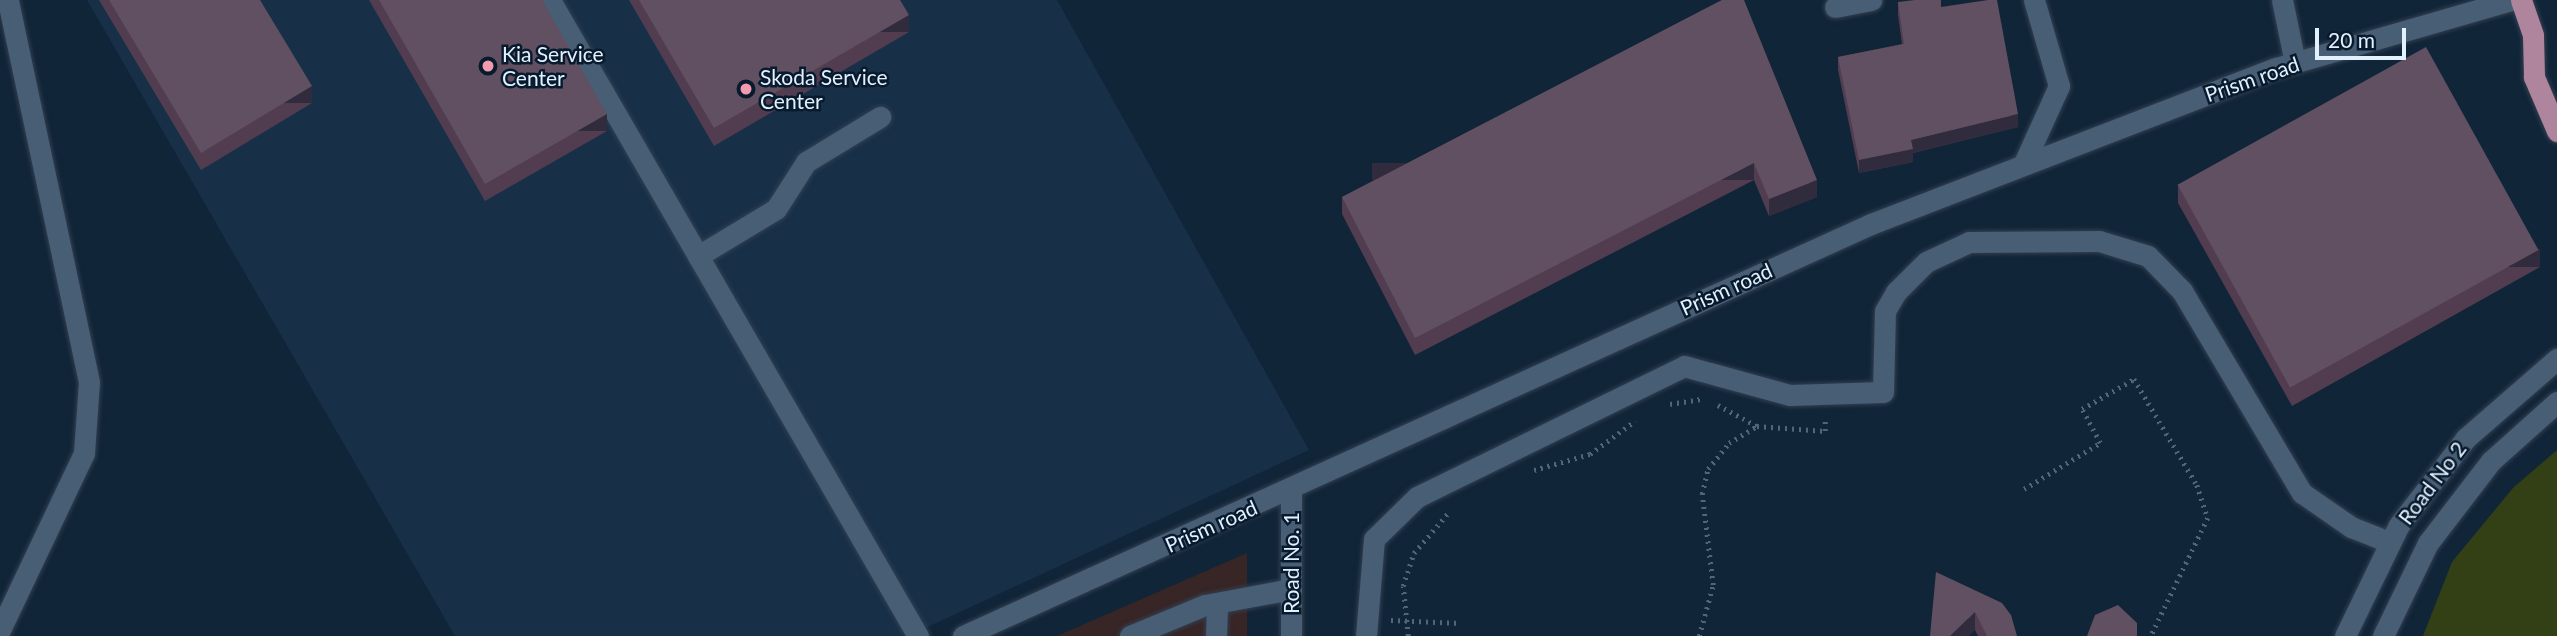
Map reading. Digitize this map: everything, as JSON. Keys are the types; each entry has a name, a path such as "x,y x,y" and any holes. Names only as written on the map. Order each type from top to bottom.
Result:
{"main road":[{"path":"2521,0 2533,35 2534,77 2557,131"}],"street":[{"path":"0,631 84,453 89,382 8,0"},
{"path":"550,0 918,636"},
{"path":"1835,7 1871,0"},
{"path":"2024,163 2059,86 2034,0"},
{"path":"2282,0 2295,63"},
{"name":"Prism road","path":"963,636 1292,490 1703,298 2024,163 2295,63 2512,0"},
{"path":"698,256 776,209 806,162 880,117"},
{"path":"1366,628 1374,539 1387,520 1429,491 1685,366 1790,396 1883,392 1885,311 1910,276 1947,250 1969,242 2116,243 2148,256 2172,277 2302,494 2351,527 2389,542"},
{"name":"Road No 2","path":"2345,636 2389,542 2466,438 2557,359"},
{"name":"Road No 2","path":"2383,636 2428,543 2491,461 2557,402"},
{"name":"Road No. 1","path":"1291,636 1292,490"},
{"path":"1130,636 1217,603 1291,589"},
{"path":"1216,636 1217,603"}],"path":[{"path":"2024,489 2100,443 2082,409 2134,379 2197,485 2208,518 2151,636"},
{"path":"1657,407 1705,400 1757,426 1825,431 1826,394"},
{"path":"1528,472 1590,454 1639,417"},
{"path":"1699,636 1713,585 1702,494 1708,468 1729,443 1757,426"},
{"path":"1408,636 1403,586 1413,554 1457,504"},
{"path":"1366,628 1406,620 1460,623"}],"shaded area":[{"path":"87,0 1057,0 1309,450 908,636 455,636"},
{"path":"1247,553 1247,636 1057,636"}],"green space":[{"path":"2557,450 2557,636 2423,636 2452,562 2513,488"}],"building":[{"path":"109,0 260,0 312,86 201,153"},
{"name":"Kia Service Center","path":"379,0 542,0 607,114 485,184"},
{"name":"Skoda Service Center","path":"639,0 900,0 909,15 714,128"},
{"path":"1722,0 1744,0 1817,180 1769,199 1754,163 1415,338 1342,197"},
{"path":"1941,0 1941,7 1997,0 2018,114 1911,140 1913,149 1859,160 1838,57 1904,44 1898,2"},
{"path":"2426,47 2538,250 2290,388 2178,185"},
{"path":"1936,572 2002,603 2011,615 2017,636 1987,636 1975,612 1950,636 1930,636"},
{"path":"2118,605 2137,623 2137,636 2087,636 2095,615"}],"place":[{"name":"Kia Service Center","path":"488,66"},
{"name":"Skoda Service Center","path":"746,89"}]}
